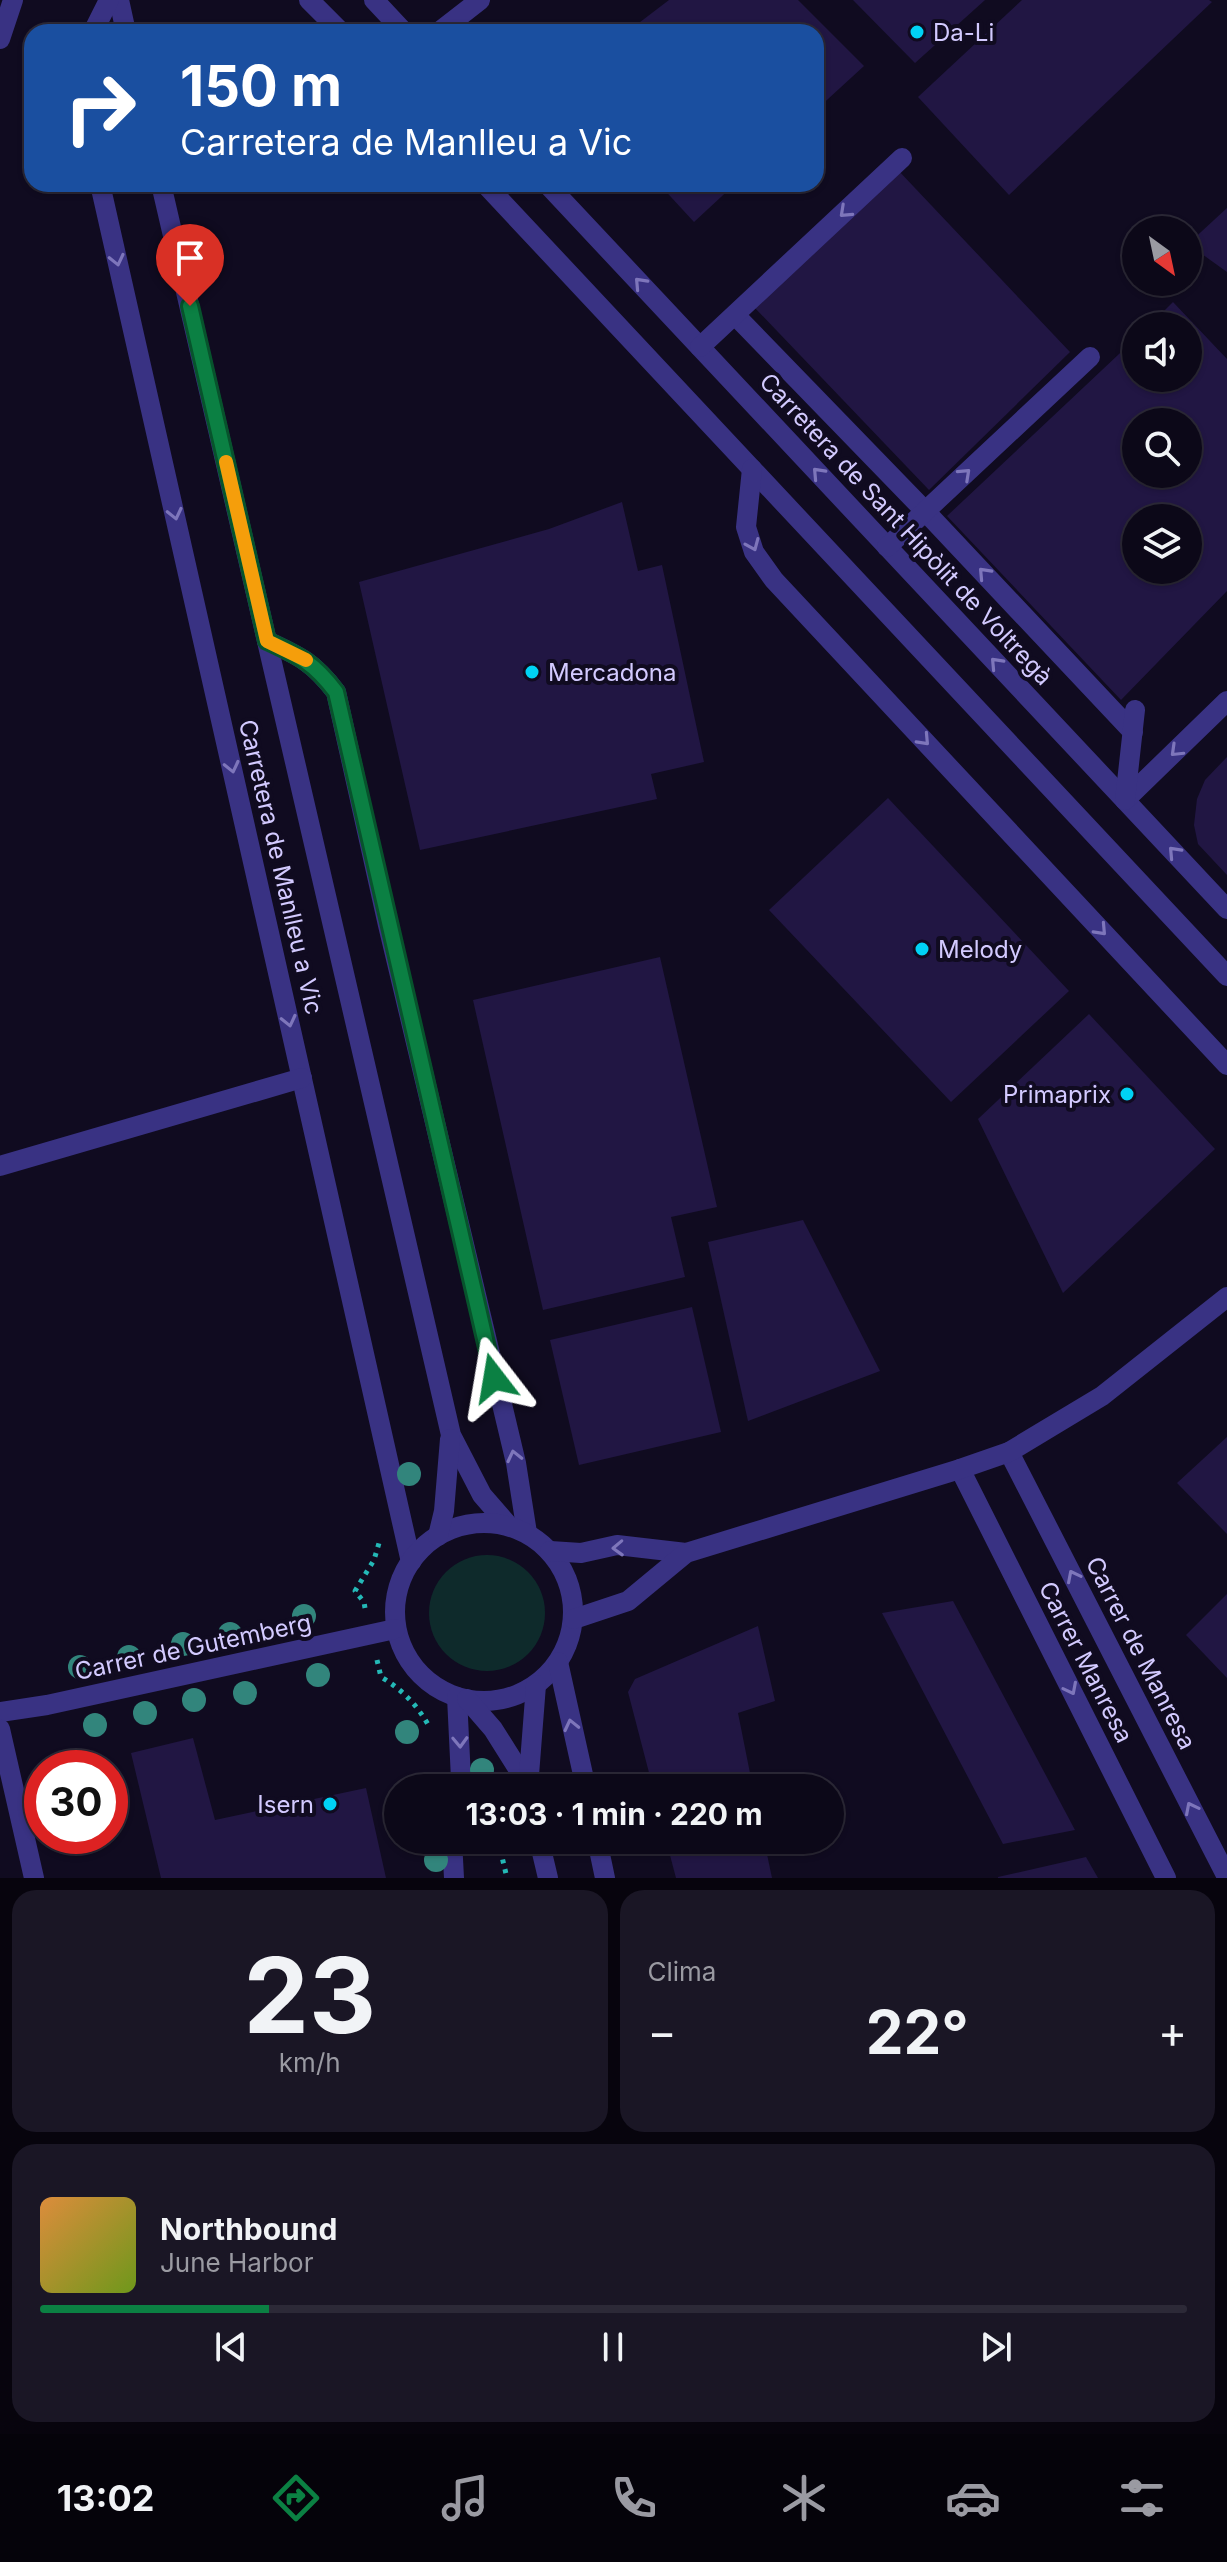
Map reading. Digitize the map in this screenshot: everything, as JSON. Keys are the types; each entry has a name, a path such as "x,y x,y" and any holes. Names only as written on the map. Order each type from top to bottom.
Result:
{"street":[{"path":"0,39 13,0"},
{"path":"97,24 109,0"},
{"path":"119,0 124,24"},
{"path":"309,0 333,24"},
{"path":"374,0 396,24"},
{"path":"449,24 480,0"},
{"path":"700,347 902,158"},
{"name":"Carretera de Manlleu a Vic","path":"102,192 411,1562"},
{"name":"Carretera de Manlleu a Vic","path":"163,192 451,1435 482,1495 518,1529"},
{"path":"492,192 1227,976"},
{"name":"Carretera de Sant Hipòlit de Voltregà","path":"555,192 1227,909"},
{"path":"735,315 1133,732"},
{"path":"887,547 1090,357"},
{"path":"752,469 746,527 754,552 774,580 1227,1065"},
{"path":"267,641 303,657 320,671 336,692 516,1463 518,1529"},
{"path":"1125,800 1227,701"},
{"path":"1125,800 1135,710"},
{"path":"0,1166 302,1078"},
{"path":"574,1619 628,1601 686,1553 1009,1452 1102,1396 1227,1297"},
{"name":"Carretera de Manlleu a Vic","path":"438,1536 444,1511 451,1435"},
{"name":"Carrer de Manresa","path":"1009,1452 1227,1877"},
{"name":"Carrer Manresa","path":"960,1469 1166,1878"},
{"path":"489,1522 518,1529 550,1551 569,1582 574,1619 569,1642 558,1662 536,1685 507,1698 487,1701 462,1698 435,1686 416,1669 395,1629 396,1597 411,1562 420,1550 438,1536 469,1524 489,1522"},
{"path":"550,1551 581,1553 617,1545 686,1553"},
{"name":"Carrer de Gutemberg","path":"0,1712 47,1705 395,1629"},
{"path":"558,1662 583,1774"},
{"path":"529,1774 536,1685"},
{"path":"462,1698 493,1729 521,1774"},
{"path":"461,1774 462,1698"},
{"path":"0,1729 34,1878"},
{"path":"453,1854 454,1878"},
{"path":"542,1854 548,1878"},
{"path":"600,1854 605,1878"}],"path":[{"path":"381,1534 374,1560 355,1591 364,1602 381,1677 399,1687 420,1710 432,1731"},
{"path":"501,1854 507,1878"}],"green space":[{"path":"487,1555 509,1559 528,1572 541,1591 545,1613 541,1635 528,1654 509,1667 487,1671 465,1667 446,1654 433,1635 429,1613 433,1591 446,1572 465,1559"}],"building":[{"path":"669,0 798,0 822,24 638,24"},
{"name":"Da-Li","path":"853,0 985,0 915,63"},
{"path":"1022,0 1212,2 1009,195 918,97"},
{"path":"824,26 864,66 824,103"},
{"path":"897,169 1070,352 929,490 754,307"},
{"path":"666,192 726,192 694,222"},
{"path":"1227,208 1227,272 1202,254 1202,231"},
{"path":"1173,302 1182,312 1163,312"},
{"path":"1202,333 1227,359 1227,591 1121,700 947,516 1122,351 1122,392 1202,392"},
{"name":"Mercadona","path":"622,502 638,571 662,565 704,762 651,774 657,799 420,850 359,582 549,529"},
{"path":"1227,757 1227,875 1198,844 1194,825 1197,799 1205,780"},
{"path":"888,798 1069,991 951,1102 769,910"},
{"path":"660,957 717,1207 671,1217 685,1277 543,1310 473,1000"},
{"path":"1089,1014 1215,1149 1063,1293 978,1119"},
{"path":"803,1220 880,1371 748,1421 708,1242"},
{"path":"692,1307 721,1432 579,1465 550,1340"},
{"path":"1227,1437 1227,1534 1177,1483"},
{"path":"1227,1594 1227,1678 1186,1635"},
{"path":"953,1601 1075,1830 1003,1844 882,1613"},
{"path":"758,1626 775,1701 738,1713 750,1774 649,1774 628,1692 635,1679"},
{"name":"Isern","path":"193,1738 215,1820 366,1788 386,1878 161,1878 131,1753"},
{"path":"670,1854 767,1854 772,1878 676,1878"},
{"path":"1086,1857 1098,1878 998,1878 998,1877"}],"slow traffic":[{"path":"226,462 267,641 306,660"}],"place":[{"name":"Da-Li","path":"917,32"},
{"name":"Mercadona","path":"532,672"},
{"name":"Melody","path":"922,949"},
{"name":"Primaprix","path":"1127,1094"},
{"name":"Isern","path":"330,1804"}],"route":[{"path":"190,306 267,641 303,657 320,671 336,692 494,1378"}]}
